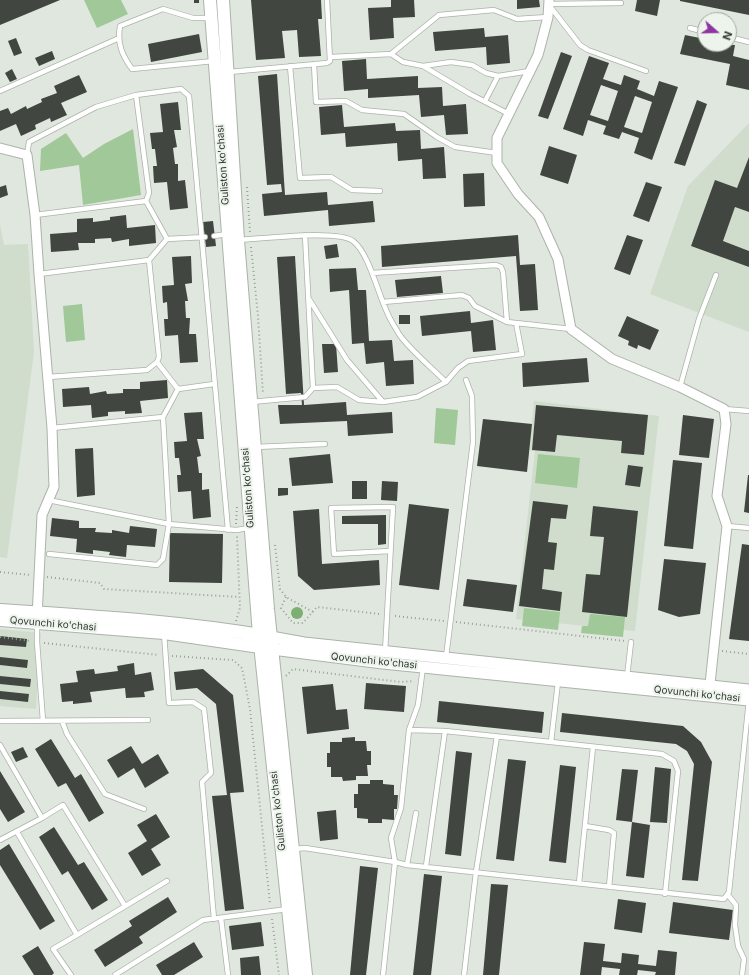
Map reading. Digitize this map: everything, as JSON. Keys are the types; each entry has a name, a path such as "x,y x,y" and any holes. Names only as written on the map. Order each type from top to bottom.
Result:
{"main road":[{"name":"Guliston ko'chasi","path":"210,0 215,60 239,237 257,402 255,447 256,528"},
{"name":"Guliston ko'chasi","path":"223,0 229,72 256,528 288,909 295,975"},
{"name":"Qovunchi ko'chasi","path":"0,610 37,618"},
{"name":"Qovunchi ko'chasi","path":"0,620 37,618 165,628 266,642"},
{"name":"Guliston ko'chasi","path":"266,642 293,849 306,975"}],"street":[{"path":"549,2 548,17 538,55 497,138 497,163 518,194 538,217 558,259 571,329 612,359 680,386 724,409 726,424 717,496 727,526 709,691"},
{"path":"0,148 27,155 34,214 48,377 52,428 54,487 42,515 37,618"},
{"name":"Qovunchi ko'chasi","path":"266,642 304,643 385,652 424,661 446,658 559,675 627,677 749,699"},
{"name":"Qovunchi ko'chasi","path":"266,642 424,661 709,691 749,690"}],"lane":[{"path":"229,72 327,63 331,57 327,0"},
{"path":"549,2 621,3"},
{"path":"549,2 580,45 646,71"},
{"path":"212,18 193,18 163,9 120,26 117,38 122,55 132,69 228,59"},
{"path":"331,57 391,54 439,15 494,10 517,19 548,17"},
{"path":"690,28 697,30"},
{"path":"0,91 117,38"},
{"path":"737,39 749,42"},
{"path":"391,54 402,62 423,66 509,114"},
{"path":"423,66 451,62 472,65 486,73 498,76 530,71"},
{"path":"314,64 316,102 346,101 362,110 404,114 454,147 497,153"},
{"path":"290,66 300,178 331,177 352,190 380,191"},
{"path":"485,101 498,76"},
{"path":"27,155 29,142 96,107 136,95 181,89 189,96 203,237 214,384 228,530"},
{"path":"136,95 149,193 146,201 167,239"},
{"path":"34,214 146,201"},
{"path":"257,402 305,397 313,388 305,235"},
{"path":"214,236 239,237 305,235 344,237 353,240 361,250 372,272 383,302 400,335 446,382"},
{"path":"39,274 149,260 167,239 203,237"},
{"path":"48,377 147,370 157,362 159,357 149,260"},
{"path":"372,272 496,265 501,267 503,272 507,322"},
{"path":"680,386 699,319 716,275"},
{"path":"383,302 462,295 469,298 475,306 507,322 571,329"},
{"path":"309,299 347,360 383,402"},
{"path":"313,388 337,387 358,400 383,402 417,398 446,382 458,368 468,360 522,354 516,323"},
{"path":"157,362 178,389"},
{"path":"446,658 473,442 472,396 466,380"},
{"path":"178,389 214,384"},
{"path":"49,554 157,565 163,559 169,524 163,417 178,389"},
{"path":"724,409 749,411"},
{"path":"52,428 163,417"},
{"path":"255,447 325,444"},
{"path":"48,500 169,524 228,530 256,528"},
{"path":"385,652 393,507 331,508 334,554 390,551"},
{"path":"727,526 749,528"},
{"path":"37,618 37,642 43,721"},
{"path":"165,628 165,655 169,703 193,702 204,709 211,773 202,782 214,919"},
{"path":"627,677 631,642"},
{"path":"382,975 395,862 392,838 401,808 409,730 418,705 424,661"},
{"path":"551,742 559,675"},
{"path":"742,975 744,959 738,946 735,925 736,905 728,895 749,699"},
{"path":"0,721 148,720"},
{"path":"62,721 66,734 105,794 144,809"},
{"path":"409,730 445,731 594,748 662,754 674,761 678,771 665,894"},
{"path":"426,866 445,731"},
{"path":"464,975 476,872 497,736"},
{"path":"0,745 42,818"},
{"path":"579,883 594,748"},
{"path":"0,840 17,832 63,805 124,906"},
{"path":"407,865 416,813"},
{"path":"585,826 602,828 614,833 609,887"},
{"path":"17,832 77,935"},
{"path":"293,849 305,848 407,865 579,883 665,894 721,899 728,895"},
{"path":"71,975 53,949 167,881"},
{"path":"116,975 203,920 288,909"},
{"path":"221,918 228,975"}],"path":[{"path":"247,185 239,237 258,316 257,402"},
{"path":"274,542 280,589 286,597 313,612"},
{"path":"0,572 100,583 104,589 240,597"},
{"path":"0,637 165,655 233,660 242,668 250,709 279,975"},
{"path":"713,651 749,654"},
{"path":"287,682 286,675 293,669 401,682 421,680"}],"shaded area":[{"path":"84,0 121,0 128,14 97,28"},
{"path":"749,123 749,332 650,294 688,186"},
{"path":"133,129 141,195 83,205 79,165 40,171 41,149 66,133 83,158 104,144"},
{"path":"0,224 4,245 28,244 34,352 7,558 0,557"},
{"path":"82,304 85,340 66,342 63,306"},
{"path":"534,401 659,416 635,631 516,619 535,451 529,450"},
{"path":"436,408 458,410 455,445 434,443"},
{"path":"538,454 580,458 577,488 535,483"},
{"path":"297,607 301,609 303,613 301,617 297,619 293,617 291,613 293,609"},
{"path":"524,608 560,612 558,630 522,626"},
{"path":"590,614 625,617 623,637 581,633 582,626 588,626"},
{"path":"0,629 41,633 36,709 0,706"}],"building":[{"path":"0,0 60,0 0,25"},
{"path":"194,0 199,0 199,3 194,3"},
{"path":"251,0 321,0 322,19 318,19 321,56 299,57 297,30 282,31 285,58 256,60"},
{"path":"391,0 414,0 415,17 393,18 394,38 370,40 368,8 391,7"},
{"path":"517,0 539,0 540,7 517,9"},
{"path":"637,0 660,0 657,16 635,11"},
{"path":"749,0 749,15 737,12 680,1"},
{"path":"484,28 485,37 508,35 510,63 487,65 486,47 435,51 433,32"},
{"path":"199,34 202,52 151,62 148,44"},
{"path":"685,35 697,37 697,52 734,52 733,56 749,60 749,90 726,85 730,64 680,54"},
{"path":"16,38 22,53 14,56 8,41"},
{"path":"52,51 55,59 39,66 35,58"},
{"path":"561,52 572,56 548,119 538,116"},
{"path":"589,56 609,63 603,79 621,85 624,75 640,81 637,89 654,96 659,81 678,87 652,160 634,153 639,138 622,132 619,139 603,134 606,126 588,120 583,136 563,129","holes":["601,85 618,91 608,121 590,115","635,96 652,102 642,133 624,127"]},
{"path":"366,59 367,79 418,76 418,88 442,87 443,106 466,104 468,134 446,135 444,115 421,117 419,95 368,98 368,89 344,91 342,61"},
{"path":"12,69 17,79 10,82 5,73"},
{"path":"277,74 285,195 327,192 328,205 373,201 375,222 329,226 328,210 264,216 262,194 282,192 281,184 267,185 258,76"},
{"path":"79,75 87,92 61,103 67,115 51,122 50,118 35,125 36,129 21,136 16,124 0,131 0,111 8,108 11,114 26,106 27,109 42,102 41,99 57,93 54,86"},
{"path":"697,100 707,104 685,166 674,163"},
{"path":"178,102 181,130 174,130 177,147 173,148 175,164 178,164 178,181 185,180 188,208 170,210 167,182 154,183 153,166 157,166 155,149 152,149 150,133 163,132 160,104"},
{"path":"342,105 344,127 395,123 396,131 420,130 421,149 444,147 446,178 423,179 422,159 398,161 397,143 346,147 345,133 321,135 319,107"},
{"path":"549,146 577,155 568,184 540,175"},
{"path":"749,157 749,212 735,207 723,241 749,251 749,267 691,246 715,180 737,188"},
{"path":"484,173 485,206 464,207 463,174"},
{"path":"646,182 662,187 649,222 633,216"},
{"path":"6,185 8,195 0,198 0,187"},
{"path":"126,215 127,228 155,225 156,243 129,246 129,239 112,242 111,238 95,239 95,243 78,243 79,250 51,252 50,234 77,232 77,219 93,218 93,222 110,220 110,217"},
{"path":"213,221 216,246 206,247 203,222"},
{"path":"518,235 520,265 535,264 538,310 520,311 516,256 382,267 381,246"},
{"path":"627,235 643,240 630,275 614,269"},
{"path":"337,244 339,257 326,259 324,246"},
{"path":"191,256 192,283 185,284 188,301 185,301 186,318 190,318 189,334 196,334 198,362 180,363 178,335 165,336 164,319 168,319 167,302 163,303 162,286 174,285 172,257"},
{"path":"295,256 304,405 346,402 347,415 392,412 393,433 348,436 347,421 280,424 278,405 302,405 301,393 286,394 277,257"},
{"path":"356,268 358,290 366,290 369,341 392,340 394,361 413,360 414,384 386,386 384,362 366,364 364,343 352,344 349,290 330,292 329,269"},
{"path":"441,276 443,293 397,297 395,280"},
{"path":"470,311 471,323 493,320 496,350 473,352 471,331 422,336 420,316"},
{"path":"399,315 410,315 410,324 399,324"},
{"path":"627,316 659,330 650,350 638,345 637,349 628,345 629,341 618,336"},
{"path":"322,344 336,344 338,372 324,373"},
{"path":"587,358 589,382 523,387 522,363"},
{"path":"167,380 168,398 140,401 142,413 125,414 125,411 108,412 108,416 92,418 91,405 63,407 62,389 89,387 90,394 106,391 107,394 123,393 123,389 140,389 140,382"},
{"path":"536,405 648,415 644,455 621,453 622,441 557,435 555,452 532,450"},
{"path":"202,412 204,439 197,439 201,456 197,457 199,473 202,473 202,490 209,489 211,517 193,519 191,491 178,492 177,475 181,475 179,458 175,458 174,442 187,441 184,413"},
{"path":"683,415 714,419 709,458 679,455"},
{"path":"483,419 532,424 527,472 477,466"},
{"path":"93,448 95,495 77,497 75,449"},
{"path":"330,454 333,483 292,486 289,458"},
{"path":"673,460 702,463 693,549 664,546"},
{"path":"628,465 643,467 640,487 625,485"},
{"path":"749,475 749,513 744,512"},
{"path":"352,481 367,481 367,499 352,499"},
{"path":"382,481 398,482 397,501 381,500"},
{"path":"278,488 288,488 288,495 278,496"},
{"path":"533,501 568,505 566,519 551,518 548,542 557,543 554,570 544,569 542,589 562,592 560,611 519,606"},
{"path":"409,504 449,509 439,590 399,585"},
{"path":"593,506 638,511 627,617 582,612 586,574 600,575 604,537 590,536"},
{"path":"319,509 322,564 379,560 380,585 314,590 298,576 293,511"},
{"path":"386,515 386,544 378,545 378,524 342,524 342,516"},
{"path":"52,518 79,521 79,528 96,528 95,532 112,533 112,530 129,533 130,526 157,529 155,547 127,545 126,557 109,555 110,552 93,550 93,554 76,552 77,539 50,536"},
{"path":"170,533 223,534 222,583 169,582"},
{"path":"742,544 749,545 749,641 729,639"},
{"path":"664,559 706,563 700,614 679,617 658,610"},
{"path":"467,579 517,585 513,612 463,606"},
{"path":"0,636 27,639 26,647 0,645"},
{"path":"0,657 28,660 27,668 0,665"},
{"path":"134,663 135,675 151,672 154,690 144,692 145,697 126,698 125,688 90,692 92,702 73,704 73,701 62,702 60,684 78,682 76,671 94,669 95,674 118,671 117,666"},
{"path":"203,669 233,695 244,792 230,793 244,909 225,911 212,796 227,795 216,704 197,688 176,690 174,672"},
{"path":"0,676 31,679 30,687 0,684"},
{"path":"366,683 406,686 404,712 364,709"},
{"path":"333,684 336,710 347,709 349,729 307,734 302,687"},
{"path":"0,691 29,694 28,702 0,699"},
{"path":"439,701 544,712 542,733 437,722"},
{"path":"562,713 683,726 701,742 712,762 698,881 682,880 694,764 687,751 676,744 560,732"},
{"path":"355,737 355,741 366,741 367,751 371,751 371,765 367,765 368,776 356,776 356,780 343,781 342,777 331,777 331,767 327,767 327,753 330,753 330,742 342,742 342,738"},
{"path":"51,739 75,778 81,774 104,813 89,822 66,783 58,787 35,749"},
{"path":"131,746 142,764 158,754 169,773 145,788 134,768 118,778 107,760"},
{"path":"23,747 28,757 16,762 11,752"},
{"path":"456,751 472,753 461,856 445,854"},
{"path":"508,759 526,761 514,861 496,859"},
{"path":"560,765 576,767 566,863 549,861"},
{"path":"655,767 671,769 667,823 650,822"},
{"path":"622,769 638,770 632,822 616,820"},
{"path":"0,771 25,812 8,822 0,809"},
{"path":"370,780 383,780 383,784 394,785 394,795 398,795 397,809 394,809 394,820 382,819 382,823 368,823 368,819 357,818 357,808 354,808 354,794 358,794 358,784 370,784"},
{"path":"336,810 338,839 320,841 317,812"},
{"path":"156,814 170,837 151,849 161,865 142,876 128,853 147,841 137,825"},
{"path":"632,822 650,825 644,878 626,876"},
{"path":"54,827 78,865 84,862 108,900 92,910 68,871 62,875 39,837"},
{"path":"9,844 55,921 40,930 0,865 0,850"},
{"path":"360,866 378,868 366,975 350,975"},
{"path":"424,874 442,876 431,975 413,975"},
{"path":"491,884 508,885 499,975 483,975"},
{"path":"168,897 177,912 139,937 143,943 105,967 94,950 132,926 129,921"},
{"path":"618,899 646,903 642,933 614,929"},
{"path":"673,902 733,910 729,940 669,933"},
{"path":"261,922 264,946 232,950 229,926"},
{"path":"194,942 203,957 174,975 162,975 156,965"},
{"path":"584,942 605,944 603,961 621,963 622,953 639,955 638,964 656,966 658,950 677,952 675,975 655,975 656,972 638,970 637,975 619,975 620,969 602,967 601,975 580,975"},
{"path":"38,946 54,973 52,975 34,975 22,956"},
{"path":"259,956 261,975 241,975 240,958"}]}
